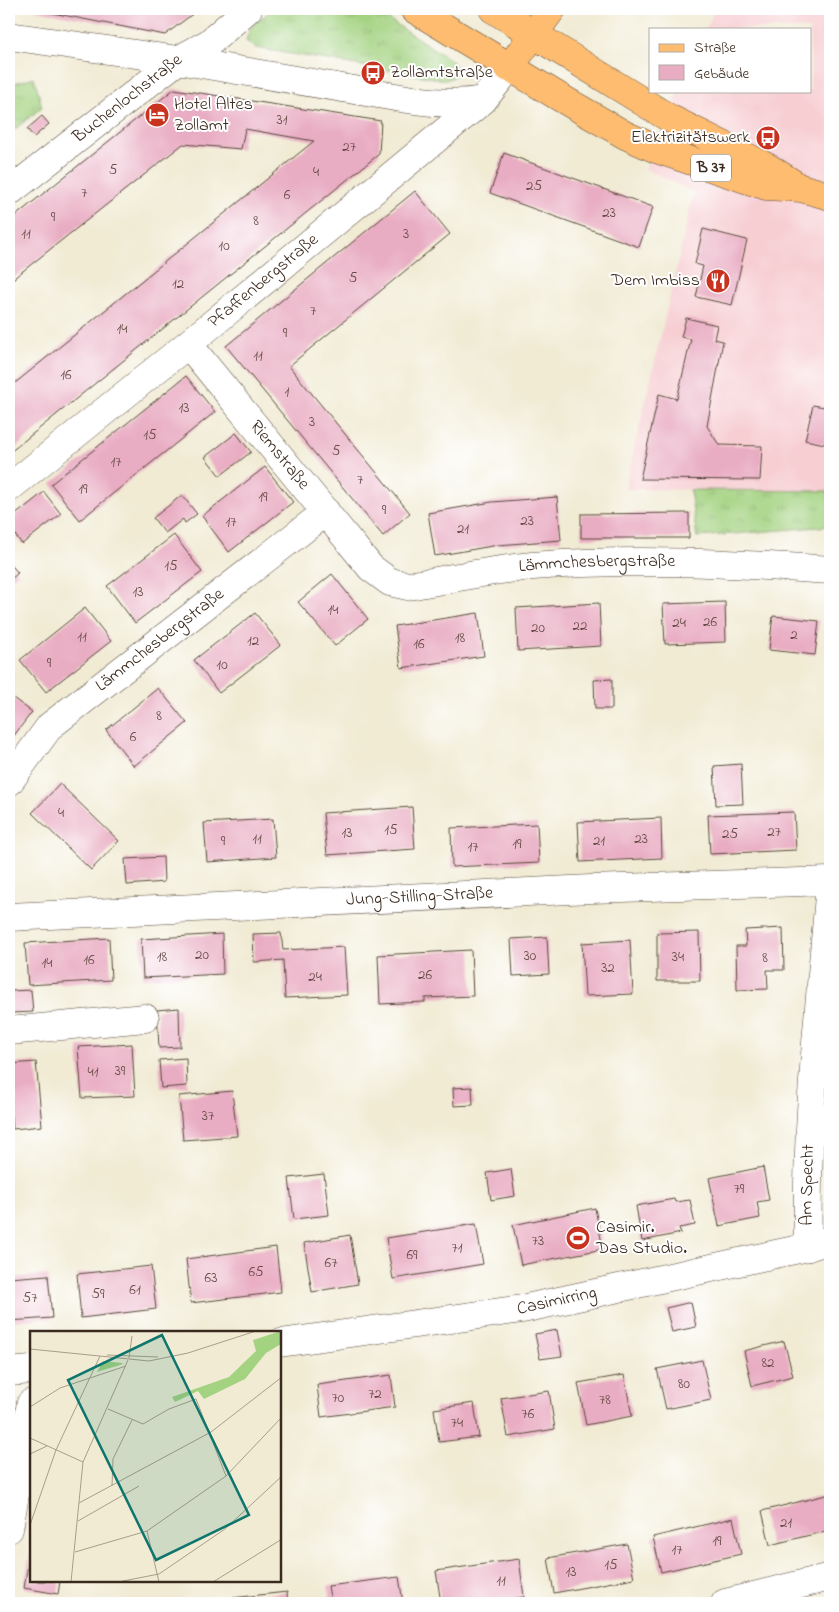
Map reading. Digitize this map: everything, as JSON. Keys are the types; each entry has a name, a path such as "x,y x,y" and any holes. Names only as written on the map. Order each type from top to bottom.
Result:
{"main road":[{"name":"B 37","path":"414,9 509,68 624,135 656,149 766,186 800,188 830,196"},
{"name":"B 37","path":"493,9 669,118 769,168 800,188"},
{"path":"509,68 552,9"}],"street":[{"name":"Buchenlochstraße","path":"9,192 178,60 209,43 248,9"},
{"path":"9,36 178,60 444,104 483,100"},
{"name":"Pfaffenbergstraße","path":"9,488 188,344 483,100 509,68"},
{"path":"407,99 423,118 425,128 412,159"},
{"name":"Riemstraße","path":"188,344 371,568"},
{"name":"Lämmchesbergstraße","path":"9,782 50,726 326,512"},
{"name":"Lämmchesbergstraße","path":"371,568 390,582 408,586 540,566 629,563 736,563 830,570"},
{"name":"Jung-Stilling-Straße","path":"9,917 591,889 830,882"},
{"name":"Am Specht","path":"819,1244 806,1191 830,882"},
{"path":"9,1031 145,1018"},
{"name":"Casimirring","path":"281,1343 522,1309 819,1244"},
{"path":"9,1372 30,1370"},
{"path":"9,1529 30,1409"},
{"path":"726,1603 830,1577"}],"shaded area":[{"path":"715,9 830,9 830,491 625,489 694,192 645,169 679,92 812,92 812,28 706,28"}],"green space":[{"path":"274,9 373,9 452,61 458,68 455,76 446,80 256,48 246,41 250,30 256,22"},
{"path":"34,77 42,107 9,134 9,85"},
{"path":"690,490 830,491 830,526 697,537"}],"building":[{"path":"32,9 199,9 165,35"},
{"path":"174,89 381,121 379,154 9,453 9,388 314,141 245,129 241,149 183,144 9,282 9,221"},
{"path":"42,116 49,124 34,137 27,129"},
{"path":"504,153 653,207 639,247 490,193"},
{"path":"415,191 450,234 289,366 410,513 383,536 226,346"},
{"name":"Dem Imbiss","path":"703,229 747,240 732,305 696,297 703,266 695,264"},
{"path":"686,318 717,325 714,339 723,341 707,426 719,445 762,446 760,480 640,479 659,394 677,399 691,339 681,337"},
{"path":"186,376 215,412 80,520 51,484"},
{"path":"813,405 830,408 830,445 805,440"},
{"path":"236,433 251,452 220,476 205,457"},
{"path":"265,467 293,502 229,552 202,516"},
{"path":"44,492 61,514 22,544 9,527 9,520"},
{"path":"182,495 197,514 185,523 183,519 165,533 153,518"},
{"path":"557,497 561,540 498,545 435,556 428,513 492,502"},
{"path":"689,513 689,538 581,538 581,514"},
{"path":"174,535 202,572 135,623 107,586"},
{"path":"9,562 18,573 9,581"},
{"path":"332,574 368,619 335,646 298,602"},
{"path":"725,602 726,642 665,644 663,604"},
{"path":"599,603 601,646 518,651 516,608"},
{"path":"85,608 111,641 46,692 20,660"},
{"path":"255,613 281,645 219,693 194,660"},
{"path":"478,613 484,656 401,668 395,626"},
{"path":"773,616 819,621 815,655 769,650"},
{"path":"612,679 612,709 595,709 594,680"},
{"path":"158,688 187,723 134,766 106,730"},
{"path":"9,695 32,712 9,742"},
{"path":"741,764 743,804 716,805 714,766"},
{"path":"60,784 119,841 91,870 32,813"},
{"path":"412,807 415,849 327,855 323,813"},
{"path":"794,812 796,850 710,854 708,815"},
{"path":"661,818 662,858 580,862 578,822"},
{"path":"273,819 276,857 207,862 204,823"},
{"path":"537,824 539,863 452,867 451,828"},
{"path":"163,857 164,882 127,885 125,859"},
{"path":"783,928 784,970 767,970 768,989 737,990 736,946 746,946 745,930"},
{"path":"699,932 700,981 657,981 657,933"},
{"path":"281,933 283,950 344,947 347,995 285,998 283,960 254,962 253,934"},
{"path":"222,934 223,974 143,978 141,939"},
{"path":"547,937 549,974 513,976 511,939"},
{"path":"109,938 111,980 28,985 25,943"},
{"path":"630,940 633,994 585,996 582,943"},
{"path":"471,950 473,996 425,998 425,1002 380,1004 378,955"},
{"path":"31,990 33,1012 12,1013 10,991"},
{"path":"179,1008 180,1047 159,1048 157,1010"},
{"path":"132,1044 135,1096 82,1098 78,1047"},
{"path":"186,1058 187,1086 161,1088 159,1060"},
{"path":"36,1062 42,1126 13,1129 12,1117 9,1117 9,1064"},
{"path":"472,1087 473,1105 454,1106 453,1088"},
{"path":"232,1091 237,1136 183,1140 179,1096"},
{"path":"763,1167 769,1200 757,1202 760,1218 719,1226 709,1178"},
{"path":"511,1169 515,1196 491,1200 487,1173"},
{"path":"324,1174 329,1215 294,1219 289,1178"},
{"path":"674,1199 675,1202 690,1200 695,1225 679,1228 681,1233 642,1241 636,1206"},
{"path":"595,1208 603,1249 521,1265 513,1225"},
{"path":"476,1224 483,1264 393,1279 386,1238"},
{"path":"350,1235 358,1284 312,1292 304,1243"},
{"path":"276,1247 281,1292 191,1303 186,1259"},
{"path":"151,1266 156,1309 81,1318 77,1274"},
{"path":"48,1275 52,1318 9,1321 9,1278"},
{"path":"691,1302 696,1327 672,1332 666,1308"},
{"path":"557,1330 562,1356 540,1359 535,1334"},
{"path":"784,1341 793,1376 752,1386 744,1351"},
{"path":"702,1360 711,1400 666,1409 657,1369"},
{"path":"391,1375 395,1407 321,1417 317,1385"},
{"path":"624,1375 632,1416 586,1425 578,1383"},
{"path":"549,1391 555,1429 508,1437 501,1398"},
{"path":"474,1403 479,1437 439,1442 434,1409"},
{"path":"830,1494 830,1530 770,1545 762,1511"},
{"path":"733,1518 741,1554 661,1572 653,1537"},
{"path":"627,1544 634,1578 554,1593 548,1558"},
{"path":"30,1552 30,1582 60,1582 58,1594 24,1588"},
{"path":"519,1559 524,1597 479,1603 441,1603 436,1571"},
{"path":"399,1577 403,1603 331,1603 328,1586"},
{"path":"287,1592 288,1603 214,1603 213,1600"}],"place":[{"name":"Zollamtstraße","path":"373,73"},
{"name":"Hotel Altes Zollamt","path":"157,115"},
{"name":"Elektrizitätswerk","path":"768,138"},
{"name":"Dem Imbiss","path":"718,281"},
{"name":"Casimir. Das Studio.","path":"578,1238"}]}
